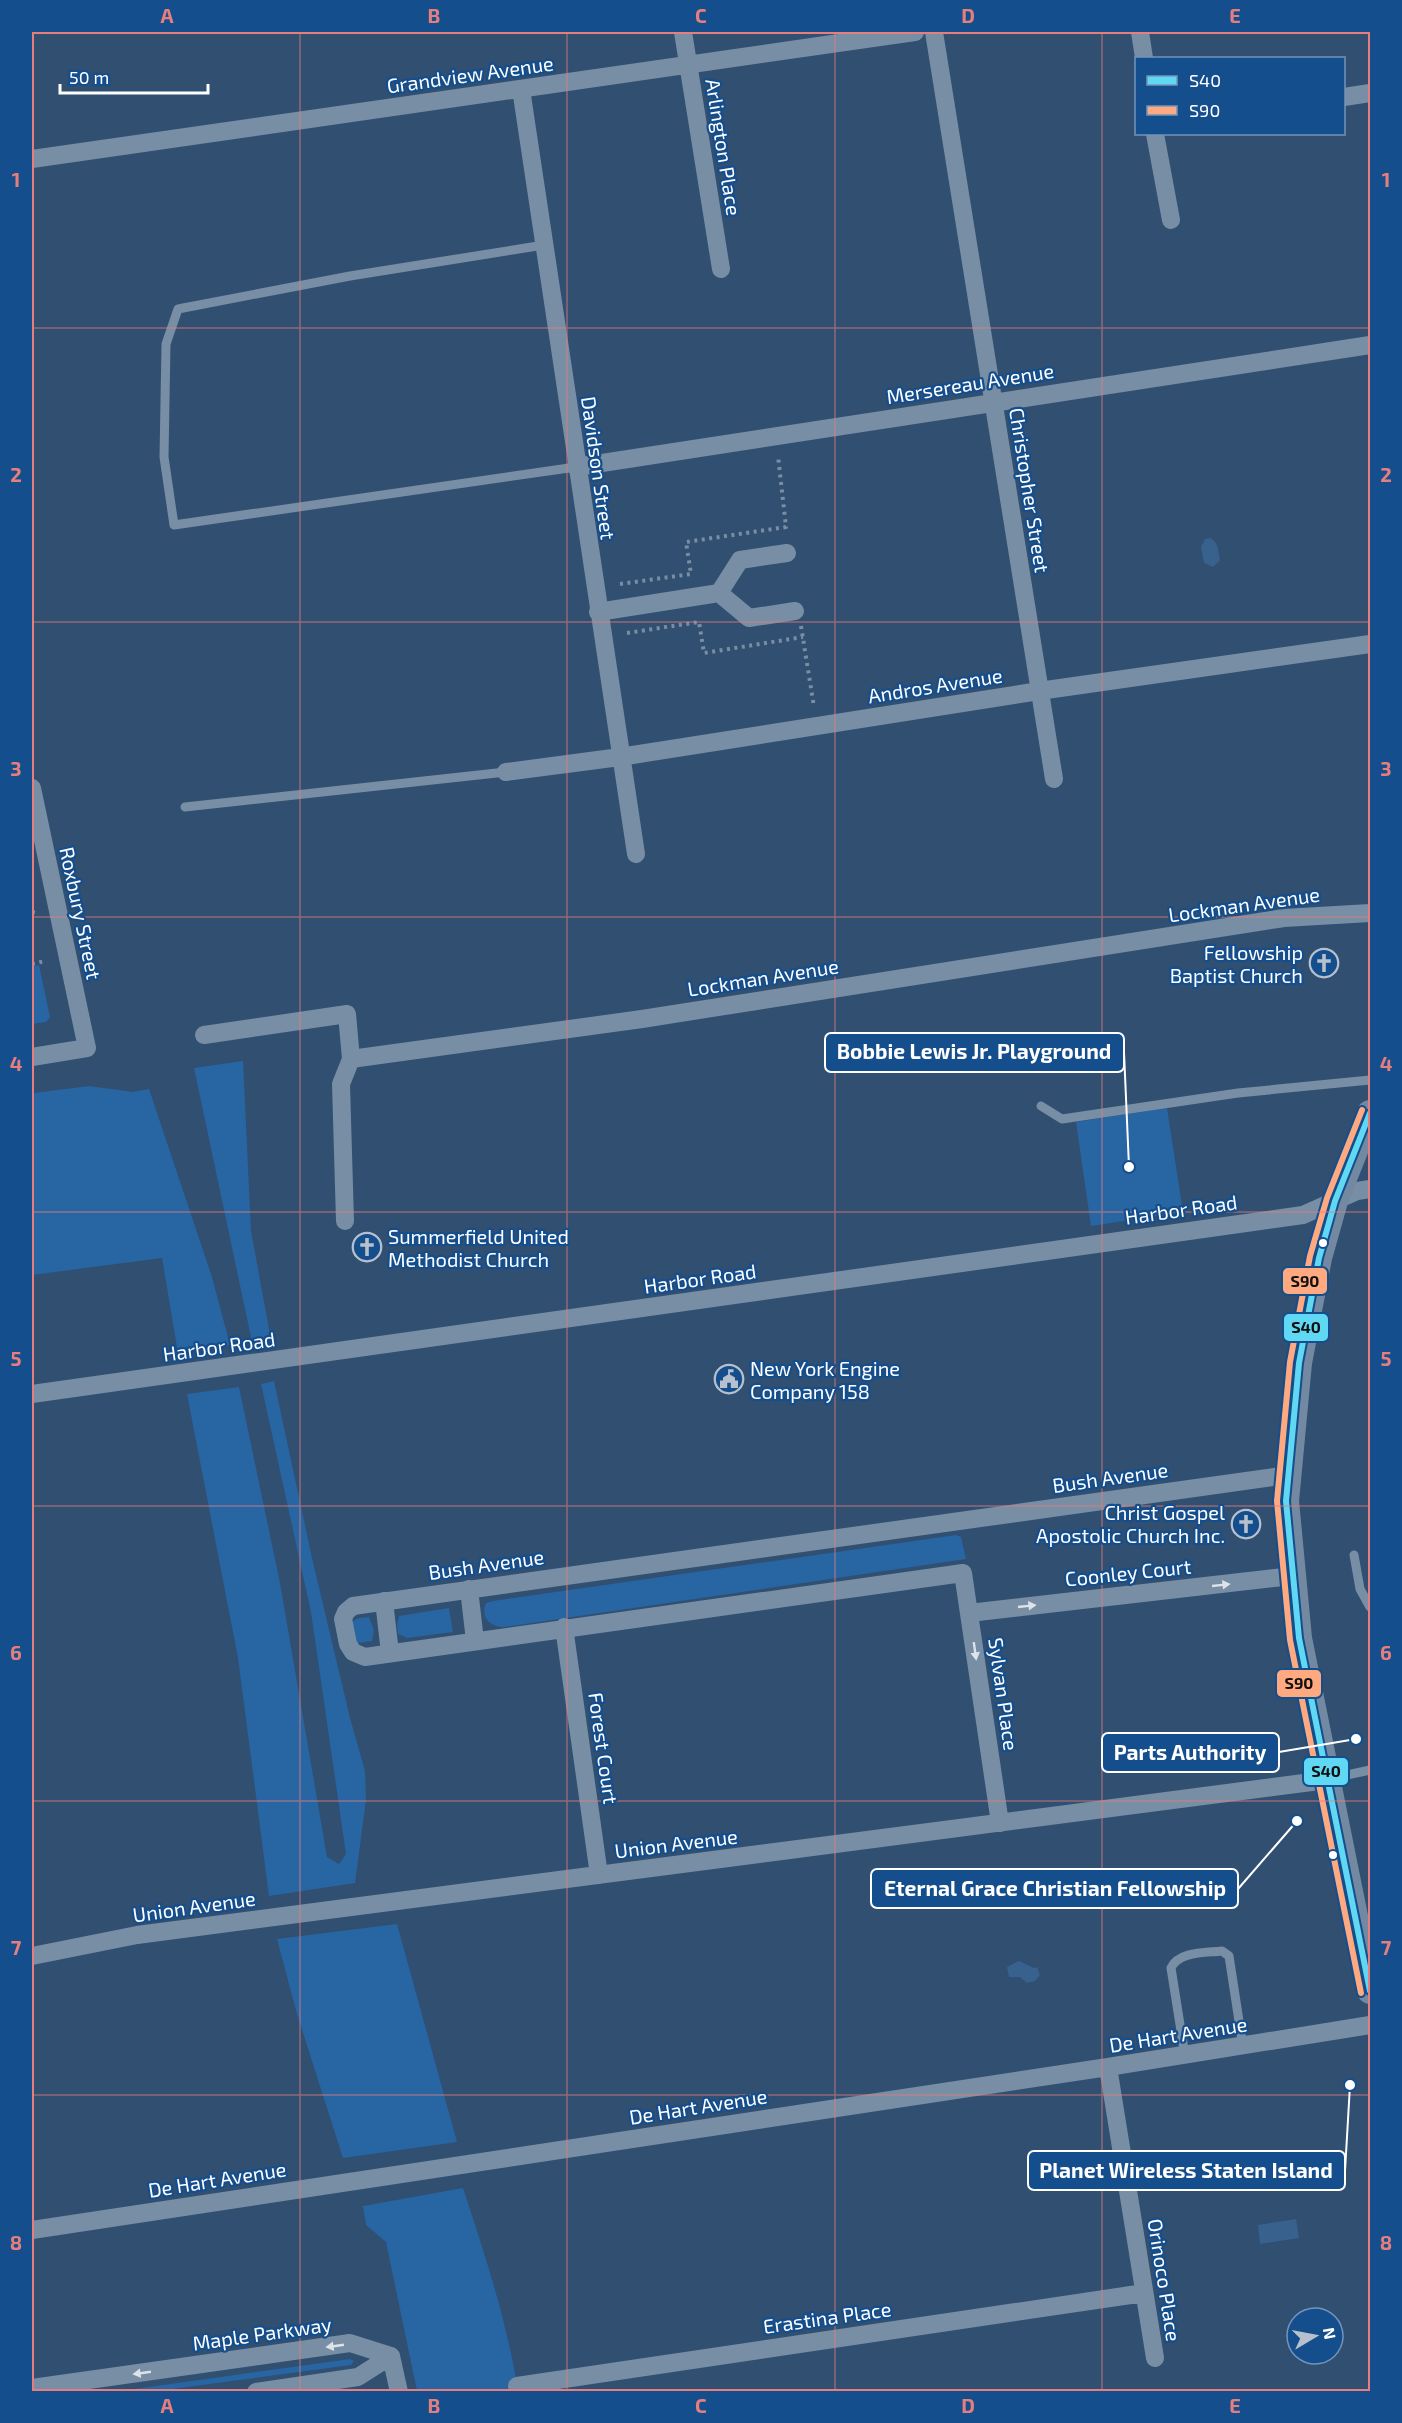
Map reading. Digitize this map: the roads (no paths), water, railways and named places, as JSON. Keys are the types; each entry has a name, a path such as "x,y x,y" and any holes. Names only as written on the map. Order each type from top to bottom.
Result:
{"main road":[{"path":"1371,1113 1335,1201 1319,1258 1301,1348 1288,1474 1287,1517 1299,1638 1371,1991"}],"street":[{"name":"Arlington Place","path":"683,32 721,269"},
{"name":"Grandview Avenue","path":"32,159 915,32"},
{"name":"Christopher Street","path":"934,32 1054,778"},
{"path":"1140,32 1144,57"},
{"name":"Davidson Street","path":"521,89 576,467 636,854"},
{"path":"1345,97 1371,93"},
{"path":"1155,135 1171,220"},
{"name":"Mersereau Avenue","path":"576,467 1371,345"},
{"path":"598,612 719,593 740,560 787,553"},
{"path":"719,593 749,618 797,614"},
{"name":"Andros Avenue","path":"506,772 620,757 1039,692 1371,644"},
{"name":"Roxbury Street","path":"32,788 87,1048 32,1057"},
{"name":"Lockman Avenue","path":"351,1059 642,1018 1284,918 1371,913"},
{"path":"204,1035 347,1014 351,1059 341,1084 345,1221"},
{"name":"Harbor Road","path":"32,1394 1303,1215 1357,1191 1371,1189"},
{"name":"Bush Avenue","path":"963,1573 365,1657 353,1652 348,1644 344,1627 345,1612 352,1606 1288,1474"},
{"name":"Sylvan Place","path":"963,1573 1000,1823"},
{"name":"Coonley Court","path":"969,1613 1292,1576"},
{"path":"469,1589 475,1641"},
{"path":"384,1601 390,1653"},
{"name":"Forest Court","path":"564,1628 599,1875"},
{"name":"Union Avenue","path":"32,1956 138,1935 1327,1780"},
{"name":"De Hart Avenue","path":"32,2230 1185,2056 1371,2025"},
{"name":"Orinoco Place","path":"1108,2067 1155,2358"},
{"name":"Erastina Place","path":"517,2386 1144,2293"},
{"name":"Maple Parkway","path":"32,2388 350,2343 392,2356"},
{"path":"256,2391 358,2377 392,2356 399,2391"}],"lane":[{"path":"544,245 350,276 178,309 166,344 164,457 174,525 576,467"},
{"path":"185,807 506,772"},
{"path":"1041,1106 1062,1119 1238,1093 1371,1080"},
{"path":"1354,1555 1360,1589 1371,1607"},
{"path":"1327,1780 1371,1770"},
{"path":"1185,2056 1171,1968 1182,1956 1222,1951 1229,1956 1243,2047"}],"place":[{"name":"Fellowship Baptist Church","path":"1324,963"},
{"name":"Bobbie Lewis Jr. Playground","path":"1129,1167"},
{"name":"Summerfield United Methodist Church","path":"367,1247"},
{"name":"New York Engine Company 158","path":"729,1379"},
{"name":"Christ Gospel Apostolic Church Inc.","path":"1246,1524"},
{"name":"Parts Authority","path":"1356,1739"},
{"name":"Eternal Grace Christian Fellowship","path":"1297,1821"},
{"name":"Planet Wireless Staten Island","path":"1350,2085"}]}
